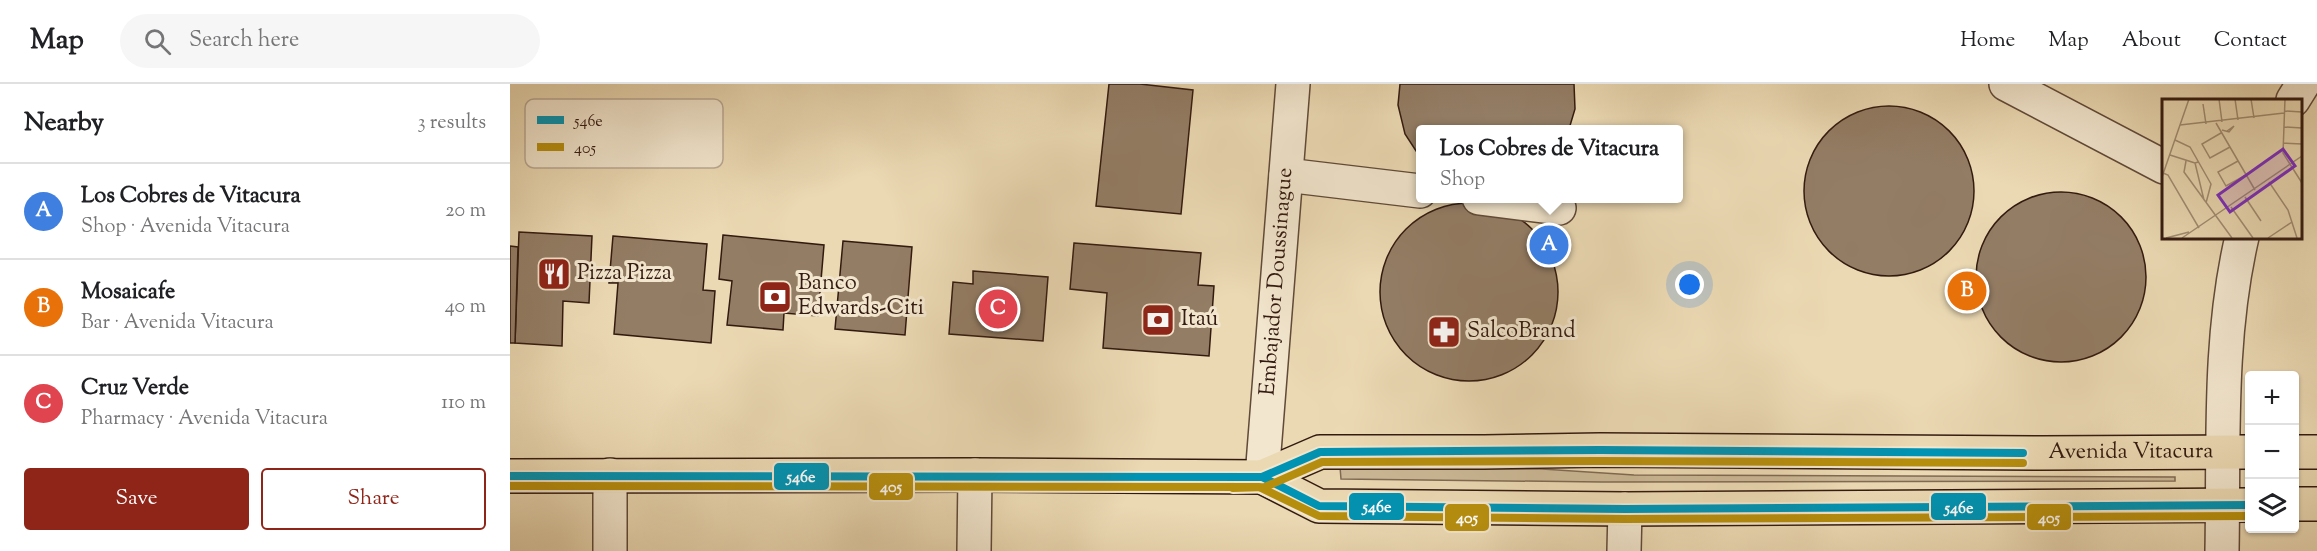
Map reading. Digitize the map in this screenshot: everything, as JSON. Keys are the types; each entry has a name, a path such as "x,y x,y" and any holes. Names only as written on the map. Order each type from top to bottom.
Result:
{"main road":[{"name":"Avenida Vitacura","path":"510,476 975,474 1262,477 1320,452 1600,450 2236,452"},
{"path":"2299,452 2317,452"},
{"name":"Avenida Vitacura","path":"1262,477 1319,506 1625,509 2236,505"},
{"path":"2299,504 2317,504"}],"street":[{"name":"Embajador Doussinague","path":"1262,477 1293,84"},
{"path":"2006,84 2162,166"},
{"path":"2294,99 2303,84"},
{"path":"1286,175 1416,191"},
{"path":"1519,203 1559,208"},
{"path":"2222,551 2236,505 2236,452 2228,320 2242,238"},
{"path":"974,551 975,474"},
{"path":"610,475 610,551"},
{"path":"1624,551 1625,509"}],"shaded area":[{"path":"1340,467 1542,469 1634,475 2175,477 2175,481 1602,482 1341,479"}],"building":[{"path":"1109,84 1140,84 1193,90 1181,214 1096,206"},
{"path":"1400,84 1574,84 1575,109 1570,125 1416,125 1416,151 1405,134 1398,105"},
{"path":"1889,106 1921,113 1936,120 1949,131 1960,144 1967,159 1974,191 1967,223 1960,238 1949,251 1936,262 1921,269 1889,276 1857,269 1842,262 1829,251 1818,238 1811,223 1804,191 1811,159 1818,144 1829,131 1842,120 1857,113"},
{"path":"2061,192 2093,199 2108,206 2121,217 2132,230 2139,245 2146,277 2139,309 2132,324 2121,337 2108,348 2093,355 2061,362 2029,355 2014,348 2001,337 1990,324 1983,309 1976,277 1983,245 1990,230 2001,217 2014,206 2029,199"},
{"path":"1469,203 1503,210 1532,229 1551,258 1558,292 1551,326 1532,355 1503,374 1469,381 1435,374 1406,355 1387,326 1380,292 1387,258 1406,229 1435,210"},
{"name":"Pizza Pizza","path":"519,232 592,236 589,303 563,301 562,346 515,343"},
{"name":"Banco Edwards-Citi","path":"723,235 824,245 818,316 784,313 783,330 727,325 732,281 719,279"},
{"path":"613,236 707,244 703,290 715,291 711,343 614,334 618,283 609,283"},
{"path":"843,241 912,247 905,335 835,329"},
{"name":"Itaú","path":"1074,243 1201,253 1198,285 1214,286 1209,356 1103,348 1107,293 1070,289"},
{"path":"510,246 518,247 515,343 510,343"},
{"path":"973,271 1048,277 1043,341 949,334 953,282 973,284"}],"transit line":[{"name":"546e","path":"1233,477 1262,477 1320,452 1600,450 2023,453"},
{"name":"405","path":"1233,488 1265,487 1322,462 2023,463"},
{"name":"546e","path":"510,476 1262,477 1319,506 1625,509 2245,505"},
{"name":"405","path":"510,486 1259,487 1319,516 1625,519 2245,516"}],"place":[{"name":"Los Cobres de Vitacura","path":"1549,245"},
{"name":"Pizza Pizza","path":"554,274"},
{"name":"Mosaicafe","path":"1967,291"},
{"name":"Banco Edwards-Citi","path":"775,297"},
{"name":"Cruz Verde","path":"998,309"},
{"name":"Itaú","path":"1158,320"},
{"name":"SalcoBrand","path":"1444,332"}]}
